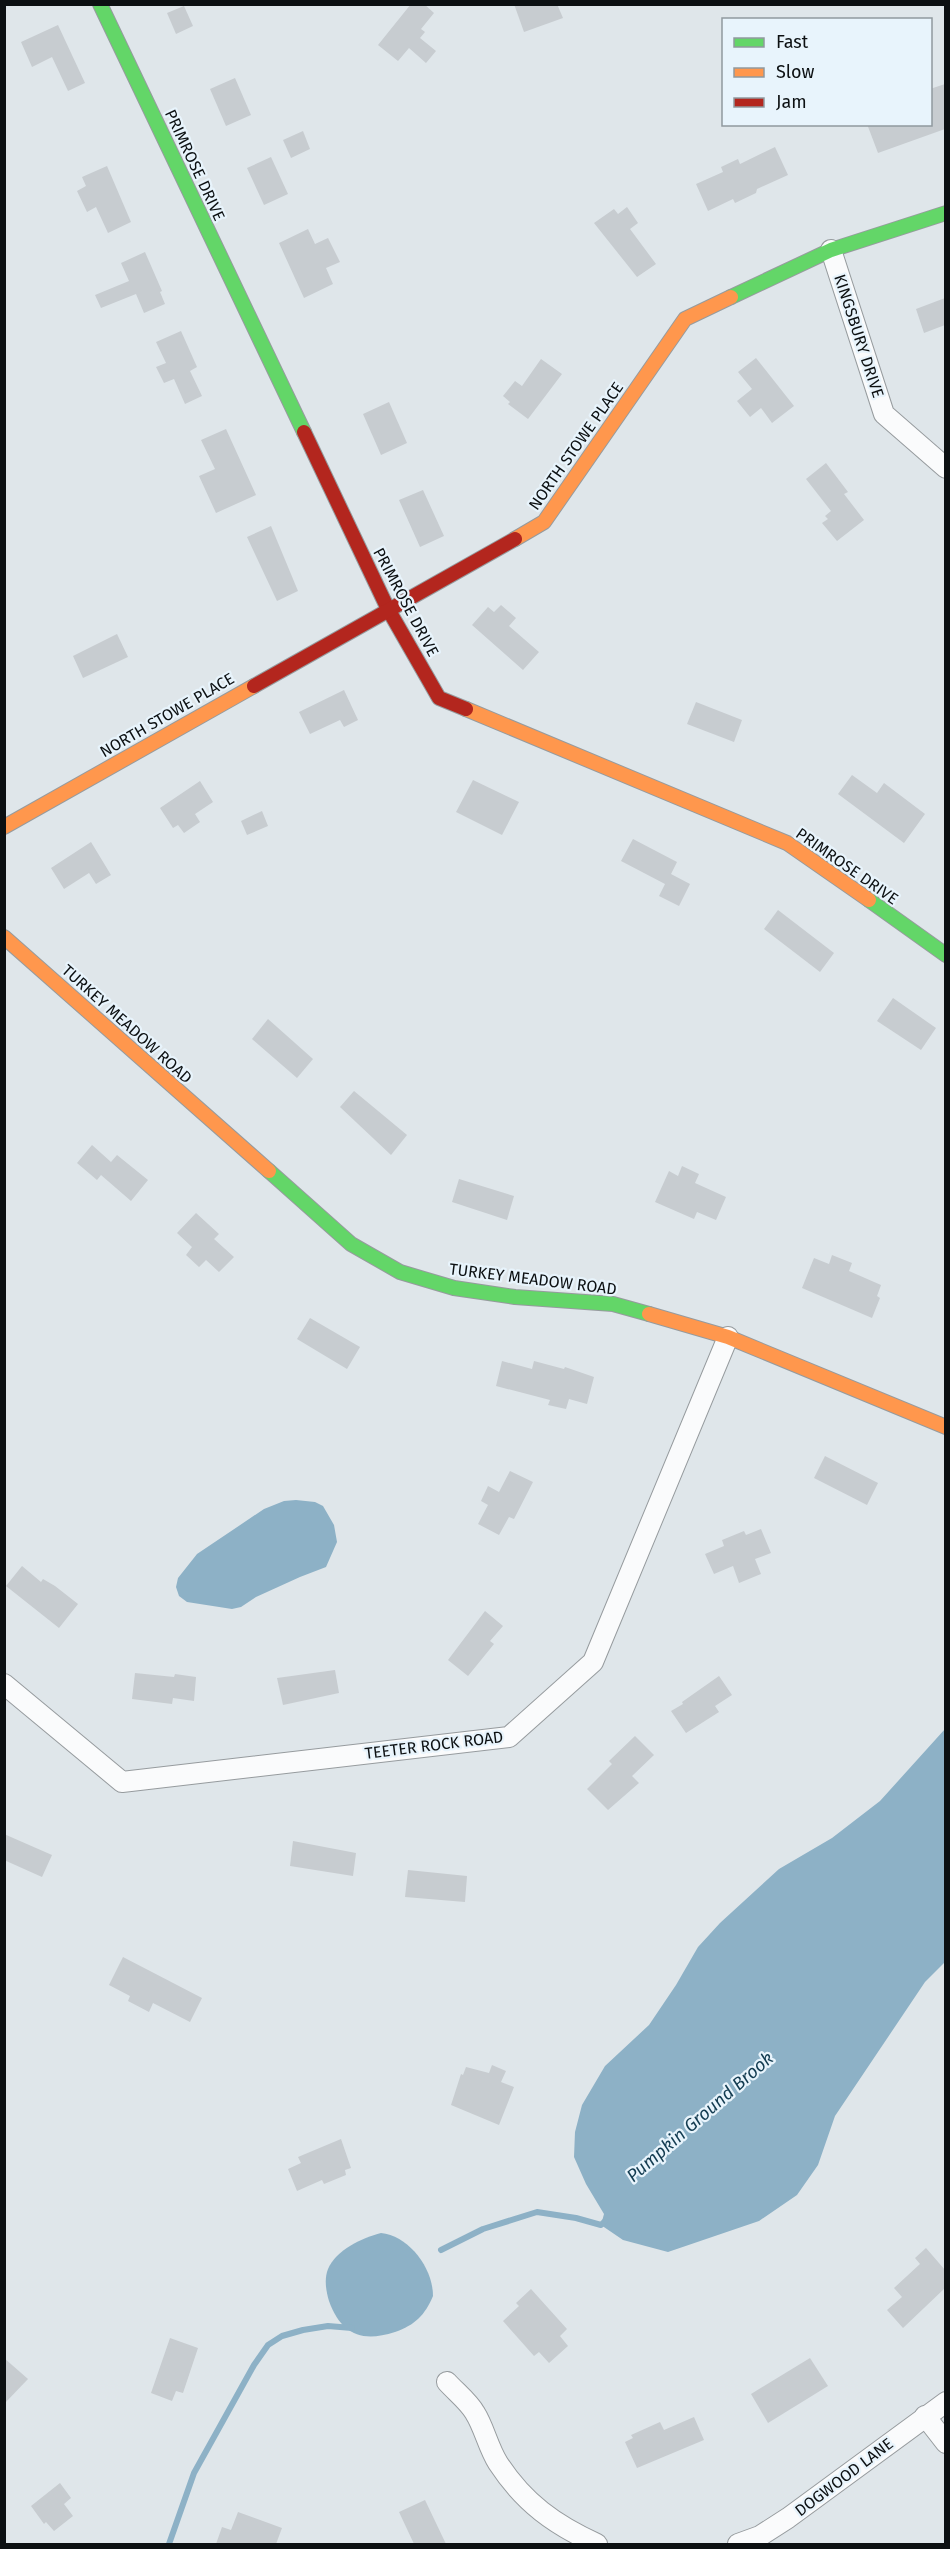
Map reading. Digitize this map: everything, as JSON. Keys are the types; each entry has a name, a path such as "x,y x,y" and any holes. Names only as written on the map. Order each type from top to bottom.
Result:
{"street":[{"name":"PRIMROSE DRIVE","path":"100,4 388,609 439,698 787,843 945,955"},
{"name":"NORTH STOWE PLACE","path":"4,826 544,522 685,319 831,250 945,213"},
{"name":"KINGSBURY DRIVE","path":"831,250 885,414 945,468"},
{"name":"TURKEY MEADOW ROAD","path":"4,937 351,1244 400,1272 454,1288 515,1297 613,1304 728,1337 945,1427"},
{"name":"TEETER ROCK ROAD","path":"4,1684 122,1782 509,1737 593,1662 728,1337"},
{"path":"447,2382 476,2413 485,2439 498,2463 523,2495 547,2518 597,2544"},
{"name":"DOGWOOD LANE","path":"738,2544 760,2536 788,2518 945,2402"},
{"path":"926,2416 945,2443"}],"water":[{"path":"284,1501 315,1502 323,1506 334,1525 337,1542 326,1567 256,1597 241,1607 232,1609 187,1602 179,1596 176,1587 178,1578 197,1554 264,1509"},
{"path":"945,1729 945,1962 925,1982 835,2116 818,2165 797,2195 759,2221 668,2252 623,2240 601,2225 604,2214 586,2184 574,2157 575,2132 582,2105 605,2066 649,2025 698,1947 720,1923 779,1869 832,1838 880,1801"},
{"path":"381,2233 401,2240 418,2255 429,2275 433,2296 423,2314 414,2323 383,2335 362,2336 346,2328 334,2312 327,2293 326,2277 332,2262 343,2251 366,2238"}],"building":[{"path":"411,4 424,4 434,13 421,29 425,32 420,38 436,51 426,63 409,48 398,61 378,45"},
{"path":"514,4 557,4 563,18 524,32"},
{"path":"184,6 193,26 176,34 167,13"},
{"path":"58,25 85,83 68,91 52,57 32,67 21,42"},
{"path":"235,78 251,115 226,126 210,89"},
{"path":"945,84 945,129 878,153 868,126 932,126 932,88"},
{"path":"303,131 310,149 291,158 283,140"},
{"path":"775,147 788,175 757,189 756,193 735,203 733,199 708,211 696,184 723,172 721,167 738,159 740,164"},
{"path":"271,157 288,194 264,205 247,168"},
{"path":"107,166 131,222 108,233 96,207 87,212 77,191 86,186 82,177"},
{"path":"627,207 638,223 630,229 656,264 637,277 594,223 614,209 618,214"},
{"path":"308,229 315,244 328,238 340,262 326,268 333,284 304,298 279,243"},
{"path":"145,252 162,291 160,292 165,304 144,313 136,294 101,308 95,295 129,281 121,263"},
{"path":"945,298 945,325 924,333 916,309"},
{"path":"181,331 197,367 190,371 202,396 185,404 174,379 164,383 156,367 166,363 156,342"},
{"path":"756,358 794,406 772,423 761,408 750,417 737,401 752,389 738,372"},
{"path":"541,359 562,374 528,419 508,404 510,402 503,396 515,381 522,386"},
{"path":"389,402 407,443 381,455 363,414"},
{"path":"226,429 256,495 216,513 199,476 215,469 201,440"},
{"path":"826,463 848,492 844,494 864,520 837,541 822,523 828,519 825,516 831,511 806,479"},
{"path":"423,490 444,536 420,547 399,500"},
{"path":"271,526 298,591 277,601 247,537"},
{"path":"501,605 516,618 509,626 539,652 523,670 472,625 488,607 494,612"},
{"path":"117,634 128,657 83,678 73,656"},
{"path":"344,690 358,720 344,727 340,720 310,734 299,712"},
{"path":"696,702 742,720 734,742 687,724"},
{"path":"852,775 877,793 884,783 925,814 904,843 838,794"},
{"path":"473,780 519,802 502,835 456,812"},
{"path":"200,781 213,802 195,814 200,822 184,833 178,825 173,828 160,808"},
{"path":"262,811 268,826 247,835 241,821"},
{"path":"633,839 677,862 671,874 690,884 679,906 659,896 665,884 621,861"},
{"path":"91,842 111,875 96,884 89,873 64,889 51,868"},
{"path":"778,910 834,953 820,972 764,929"},
{"path":"893,998 936,1028 921,1050 877,1021"},
{"path":"268,1019 313,1059 297,1078 252,1039"},
{"path":"354,1091 407,1135 391,1155 340,1107"},
{"path":"92,1145 111,1162 117,1155 148,1180 131,1201 101,1175 97,1180 77,1163"},
{"path":"682,1166 699,1174 695,1183 726,1197 716,1220 697,1212 694,1219 655,1202 669,1171 678,1176"},
{"path":"459,1179 514,1196 507,1220 452,1202"},
{"path":"196,1213 219,1234 214,1239 234,1257 219,1272 206,1260 199,1267 186,1255 192,1247 177,1233"},
{"path":"832,1255 852,1263 849,1271 881,1285 877,1296 880,1298 872,1318 802,1288 814,1258 829,1264"},
{"path":"310,1318 360,1347 347,1369 297,1339"},
{"path":"502,1361 532,1369 534,1361 564,1369 565,1367 594,1377 587,1404 569,1399 566,1409 548,1405 550,1400 496,1386"},
{"path":"825,1456 878,1483 867,1505 814,1478"},
{"path":"510,1471 533,1482 514,1519 509,1517 499,1535 478,1524 488,1505 481,1501 488,1486 499,1492"},
{"path":"761,1529 771,1553 755,1559 761,1574 739,1583 733,1566 714,1574 705,1554 724,1546 722,1540 744,1531 746,1535"},
{"path":"22,1566 41,1582 43,1579 55,1586 78,1604 59,1628 6,1586"},
{"path":"485,1611 503,1626 490,1641 494,1644 468,1676 448,1660"},
{"path":"335,1670 339,1693 283,1705 277,1678"},
{"path":"135,1673 196,1677 194,1701 173,1698 172,1704 132,1699"},
{"path":"719,1676 732,1695 715,1706 719,1712 686,1733 671,1711"},
{"path":"635,1736 654,1755 632,1776 639,1783 608,1810 587,1789 612,1764 609,1761"},
{"path":"4,1834 52,1855 42,1877 4,1860"},
{"path":"293,1841 356,1853 353,1876 290,1866"},
{"path":"408,1870 467,1876 465,1902 405,1897"},
{"path":"123,1957 202,1998 190,2022 153,2003 149,2012 128,2001 130,1996 109,1985"},
{"path":"492,2065 506,2071 501,2082 514,2087 499,2125 451,2105 461,2074 463,2075 466,2067 489,2073"},
{"path":"341,2139 351,2168 345,2170 346,2175 324,2184 322,2180 297,2191 288,2169 301,2163 298,2157"},
{"path":"926,2248 945,2270 945,2288 903,2328 887,2310 902,2297 894,2288 920,2264 915,2258"},
{"path":"531,2289 567,2329 560,2336 568,2346 549,2363 539,2352 534,2356 503,2321 519,2306 516,2303"},
{"path":"170,2338 198,2348 183,2393 176,2391 172,2401 151,2393"},
{"path":"4,2358 28,2379 4,2404"},
{"path":"810,2358 828,2386 768,2423 751,2394"},
{"path":"694,2417 704,2440 637,2468 625,2442 633,2438 631,2435 660,2422 664,2430"},
{"path":"60,2483 71,2498 64,2504 73,2516 54,2531 46,2522 44,2524 31,2506"},
{"path":"425,2500 446,2544 414,2544 399,2512"},
{"path":"238,2512 282,2528 276,2544 216,2544 222,2527 231,2530"}],"waterway":[{"name":"Pumpkin Ground Brook","path":"441,2250 483,2229 537,2212 576,2218 601,2225 605,2221"},
{"name":"Pumpkin Ground Brook","path":"169,2544 194,2473 254,2365 268,2345 282,2336 303,2330 328,2326 352,2328"}],"traffic: fast":[{"path":"100,4 304,432"},
{"path":"731,297 831,250 946,213"},
{"path":"869,900 946,955"},
{"path":"269,1171 351,1244 400,1272 454,1288 515,1297 613,1304 649,1314"}],"traffic: slow":[{"path":"515,539 544,522 685,319 731,297"},
{"path":"4,827 254,686"},
{"path":"466,709 787,843 869,900"},
{"path":"4,937 269,1171"},
{"path":"649,1314 728,1337 946,1427"}],"traffic: jam":[{"path":"304,432 388,609 439,698 466,709"},
{"path":"254,686 515,539"}]}
